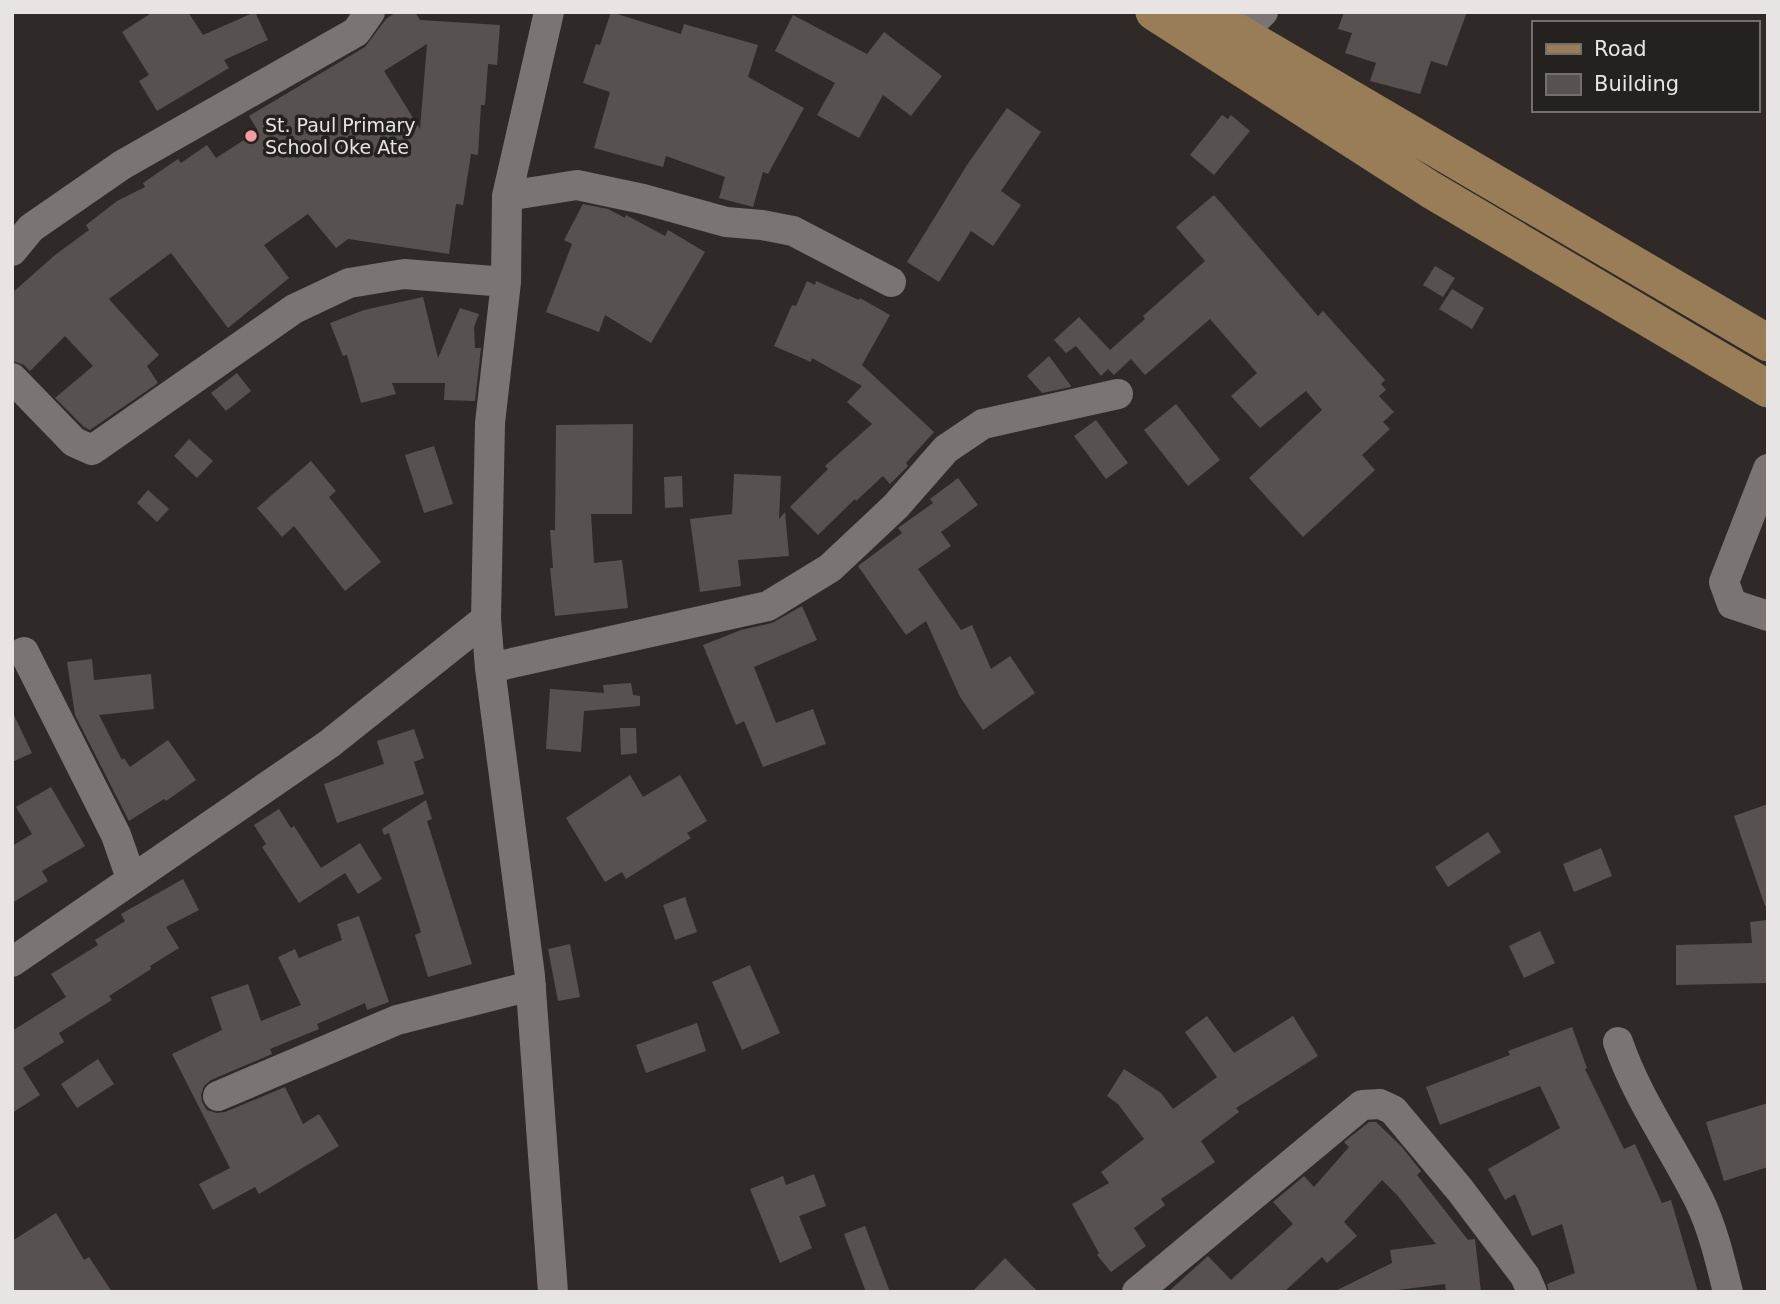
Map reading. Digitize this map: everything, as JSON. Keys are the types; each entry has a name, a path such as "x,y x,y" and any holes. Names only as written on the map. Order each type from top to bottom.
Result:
{"main road":[{"path":"1154,12 1431,190 1768,389"},
{"path":"1203,12 1252,23 1768,343"}],"street":[{"path":"12,251 31,228 122,165 356,32 369,12"},
{"path":"549,12 507,196 506,282 490,423 486,619 531,986 553,1292"},
{"path":"507,196 577,185 643,199 726,222 793,231 891,282"},
{"path":"12,378 74,442 92,450 294,309 349,283 404,274 506,282"},
{"path":"490,668 768,606 830,568 896,506 946,449 983,424 1118,394"},
{"path":"1768,469 1724,582 1732,604 1768,616"},
{"path":"12,962 329,744 486,619"},
{"path":"24,652 116,835 131,878"},
{"path":"218,1096 397,1020 531,986"},
{"path":"1618,1042 1628,1072 1699,1200 1711,1228 1728,1292"},
{"path":"1137,1292 1362,1105 1380,1104 1393,1110 1460,1190 1525,1276 1532,1292"}],"building":[{"path":"153,12 188,12 203,35 255,12 268,40 224,60 229,68 157,111 139,81 149,75 122,32"},
{"path":"396,12 415,12 420,20 500,25 497,65 488,64 485,105 481,105 478,155 471,154 463,205 456,204 449,254 348,239 336,248 308,214 264,245 289,278 228,328 171,253 109,299 159,355 147,366 158,383 90,430 84,427 55,398 93,366 65,336 30,371 24,365 13,361 12,293 55,255 89,230 86,225 117,201 145,187 143,183 178,159 181,163 207,145 216,158 258,131 249,116 365,47 386,19","holes":["427,44 420,129 384,71"]},
{"path":"611,12 681,34 684,24 758,45 748,77 804,108 768,174 763,172 753,207 719,198 725,177 666,156 663,167 594,148 610,92 583,83 596,44 600,45"},
{"path":"1344,12 1467,12 1447,66 1431,61 1420,94 1370,81 1376,63 1345,53 1352,33 1338,29"},
{"path":"793,15 867,54 884,32 942,76 911,116 883,95 859,138 817,115 835,83 775,51"},
{"path":"1007,108 1041,132 1001,191 1021,205 993,246 971,231 939,282 907,262 967,165"},
{"path":"1222,115 1228,119 1231,115 1250,131 1214,175 1190,155"},
{"path":"1214,195 1318,316 1323,311 1385,380 1381,384 1386,390 1379,396 1394,412 1383,422 1390,429 1362,455 1375,470 1303,537 1249,478 1322,410 1306,391 1260,428 1231,396 1257,373 1210,319 1145,375 1131,359 1114,375 1108,369 1101,376 1076,346 1066,353 1054,340 1079,317 1110,350 1145,319 1143,316 1205,261 1176,227"},
{"path":"583,204 608,209 625,218 626,215 665,236 668,230 705,252 651,343 605,315 599,332 546,312 572,244 564,240"},
{"path":"1435,266 1455,278 1443,297 1423,285"},
{"path":"807,281 815,285 816,281 859,300 860,298 890,315 862,365 934,432 906,463 908,466 890,484 883,476 818,535 790,507 828,469 825,466 872,424 847,402 862,386 812,358 811,362 774,346 792,305 796,306"},
{"path":"1452,289 1484,308 1472,329 1439,309"},
{"path":"423,297 438,358 460,308 479,314 474,327 475,348 481,348 475,401 444,400 445,383 392,383 396,394 361,403 347,355 343,356 330,323 364,310"},
{"path":"1049,356 1071,387 1042,393 1027,376"},
{"path":"237,373 251,391 226,411 211,393"},
{"path":"1176,404 1220,460 1188,486 1144,430"},
{"path":"1096,420 1128,463 1106,479 1074,436"},
{"path":"633,424 632,514 591,514 594,563 622,560 628,608 555,616 550,568 553,568 550,530 555,530 556,425"},
{"path":"189,439 213,461 197,478 174,456"},
{"path":"434,446 453,504 424,513 405,455"},
{"path":"311,461 336,491 329,497 381,562 345,591 294,526 282,537 257,508"},
{"path":"734,474 781,476 779,519 785,512 789,556 738,560 741,586 700,592 690,519 732,514"},
{"path":"682,476 683,507 665,508 664,477"},
{"path":"958,478 978,505 941,532 951,546 918,569 961,630 972,625 991,669 1010,656 1035,693 983,730 960,697 926,621 906,635 858,566 902,533 898,528 933,503 930,499"},
{"path":"148,490 169,509 157,522 137,503"},
{"path":"802,606 817,640 754,667 776,723 813,709 826,744 763,767 744,721 736,725 703,645 741,630 772,623"},
{"path":"92,659 94,680 151,674 154,709 99,715 122,760 124,758 130,767 168,740 196,780 166,801 164,799 129,821 75,715 67,662"},
{"path":"631,683 633,695 640,696 640,706 584,711 581,752 546,749 550,689 604,693 603,685"},
{"path":"12,711 32,753 12,762"},
{"path":"620,728 636,728 637,753 621,755"},
{"path":"414,729 424,758 414,762 424,794 337,823 324,784 384,764 377,741"},
{"path":"630,775 643,797 680,775 707,821 687,833 691,838 626,879 622,872 605,882 566,818"},
{"path":"51,787 85,846 42,871 48,881 12,903 12,846 32,834 16,807"},
{"path":"426,800 432,819 427,821 472,964 428,977 415,935 421,932 389,833 384,835 382,829"},
{"path":"1768,804 1768,906 1765,906 1734,816"},
{"path":"279,809 291,828 294,826 321,868 360,843 382,879 358,894 345,873 299,903 262,847 266,844 254,825"},
{"path":"1488,832 1501,852 1448,887 1435,867"},
{"path":"1601,848 1612,876 1574,892 1563,864"},
{"path":"183,879 199,910 166,927 179,948 109,996 112,1000 59,1033 64,1042 23,1068 40,1095 12,1113 12,1031 66,997 51,974 98,945 95,940 125,921 121,914"},
{"path":"685,897 697,932 675,940 663,905"},
{"path":"359,916 389,1002 367,1010 365,1003 317,1024 319,1029 270,1049 272,1054 211,1080 204,1086 201,1095 207,1110 217,1113 285,1087 303,1124 319,1114 339,1146 259,1194 255,1187 213,1210 199,1184 230,1168 172,1054 222,1030 211,997 248,984 261,1021 301,1005 278,957 295,949 299,958 342,940 337,924"},
{"path":"1767,920 1768,983 1676,985 1676,945 1752,943 1750,922"},
{"path":"1540,931 1555,963 1524,978 1509,946"},
{"path":"570,944 580,997 558,1001 548,949"},
{"path":"750,965 780,1033 742,1050 712,982"},
{"path":"1207,1016 1234,1053 1293,1016 1318,1056 1236,1108 1239,1112 1201,1141 1215,1162 1161,1199 1165,1205 1134,1228 1146,1246 1111,1272 1097,1255 1099,1253 1072,1204 1109,1183 1101,1172 1144,1139 1118,1104 1107,1096 1124,1069 1161,1093 1173,1109 1217,1077 1185,1032"},
{"path":"697,1023 706,1051 646,1073 636,1045"},
{"path":"1572,1027 1587,1068 1585,1069 1624,1149 1635,1144 1662,1203 1671,1200 1698,1292 1549,1292 1547,1284 1575,1273 1562,1224 1532,1236 1515,1194 1505,1200 1488,1169 1560,1128 1540,1086 1440,1125 1426,1087 1510,1055 1508,1051"},
{"path":"98,1059 114,1084 77,1108 61,1084"},
{"path":"1768,1103 1768,1167 1724,1181 1706,1122"},
{"path":"1369,1122 1376,1122 1401,1146 1421,1171 1417,1175 1468,1240 1475,1239 1481,1292 1446,1292 1445,1284 1382,1292 1333,1292 1392,1263 1390,1250 1436,1244 1382,1180 1344,1222 1357,1236 1327,1263 1322,1257 1284,1292 1168,1292 1208,1256 1231,1280 1293,1224 1273,1202 1304,1176 1314,1187 1349,1147 1344,1142"},
{"path":"814,1174 826,1206 799,1216 812,1248 780,1263 750,1189 783,1176 786,1185"},
{"path":"56,1213 84,1260 89,1257 112,1292 12,1292 12,1241"},
{"path":"865,1226 890,1292 866,1292 844,1234"},
{"path":"1005,1258 1038,1292 972,1292"}],"place":[{"name":"St. Paul Primary School Oke Ate","path":"251,136"}]}
